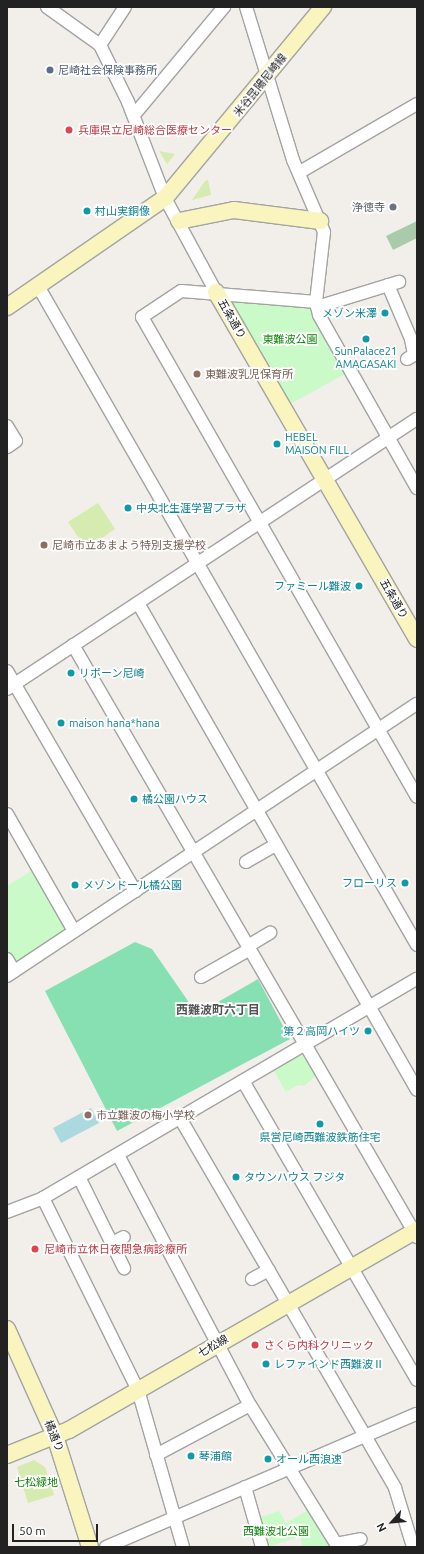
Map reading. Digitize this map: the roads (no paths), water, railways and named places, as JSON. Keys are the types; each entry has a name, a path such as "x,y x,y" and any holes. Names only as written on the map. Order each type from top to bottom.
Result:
{"street":[{"name":"五条通り","path":"47,7 100,45 134,115 165,198 179,220 216,292 417,640"},
{"path":"100,45 125,7"},
{"path":"134,115 224,7"},
{"path":"246,7 300,172 324,232 317,305 387,437 417,488"},
{"name":"米谷昆陽尼崎線","path":"7,307 165,198 268,76 323,7"},
{"path":"300,172 417,104"},
{"path":"179,220 234,210 320,220"},
{"path":"407,359 414,355 414,338 393,283 317,305 216,292 180,291 142,317 417,797"},
{"path":"38,286 417,945"},
{"path":"11,686 138,603 197,561 323,477 417,419"},
{"path":"7,426 16,441 7,447"},
{"path":"138,603 256,812 417,1090"},
{"path":"74,645 416,1233"},
{"path":"7,671 11,686 135,890"},
{"path":"7,959 10,974 417,704"},
{"path":"7,814 74,931"},
{"path":"246,862 275,845"},
{"path":"201,976 270,933"},
{"path":"7,1212 43,1198 417,979"},
{"path":"243,1081 417,1380"},
{"path":"180,1118 395,1488 413,1547"},
{"path":"118,1155 250,1405 337,1546 361,1539"},
{"path":"78,1177 124,1268"},
{"path":"43,1198 138,1390 183,1547"},
{"name":"七松線","path":"7,1455 54,1436 138,1390 352,1267 416,1233"},
{"path":"112,1243 124,1237"},
{"path":"252,1279 268,1270"},
{"name":"橘通り","path":"7,1329 54,1436 90,1547"},
{"path":"156,1455 250,1405"},
{"path":"106,1547 290,1468 362,1433 417,1414"},
{"path":"245,1487 262,1547"}],"water":[{"path":"91,1108 99,1123 61,1143 53,1128"}],"place":[{"name":"尼崎社会保険事務所","path":"50,70"},
{"name":"兵庫県立尼崎総合医療センター","path":"69,130"},
{"name":"浄徳寺","path":"393,207"},
{"name":"村山実銅像","path":"87,211"},
{"name":"メゾン米澤","path":"385,313"},
{"name":"SunPalace21 AMAGASAKI","path":"366,339"},
{"name":"東難波乳児保育所","path":"197,374"},
{"name":"HEBEL MAISON FILL","path":"277,444"},
{"name":"中央北生涯学習プラザ","path":"128,508"},
{"name":"尼崎市立あまよう特別支援学校","path":"44,545"},
{"name":"ファミール難波","path":"359,586"},
{"name":"リボーン尼崎","path":"71,673"},
{"name":"maison hana*hana","path":"61,723"},
{"name":"橘公園ハウス","path":"134,799"},
{"name":"フローリス","path":"405,883"},
{"name":"メゾンドール橘公園","path":"75,885"},
{"name":"第２高岡ハイツ","path":"368,1031"},
{"name":"市立難波の梅小学校","path":"88,1115"},
{"name":"県営尼崎西難波鉄筋住宅","path":"320,1124"},
{"name":"タウンハウス フジタ","path":"236,1177"},
{"name":"尼崎市立休日夜間急病診療所","path":"35,1249"},
{"name":"さくら内科クリニック","path":"255,1345"},
{"name":"レファインド西難波Ⅱ","path":"266,1364"},
{"name":"琴浦館","path":"191,1456"},
{"name":"オール西浪速","path":"268,1459"}],"district":[{"name":"西難波町六丁目","path":"218,1010"}],"park label":[{"name":"東難波公園","path":"290,339"},
{"name":"七松緑地","path":"36,1482"},
{"name":"西難波北公園","path":"276,1531"}]}
